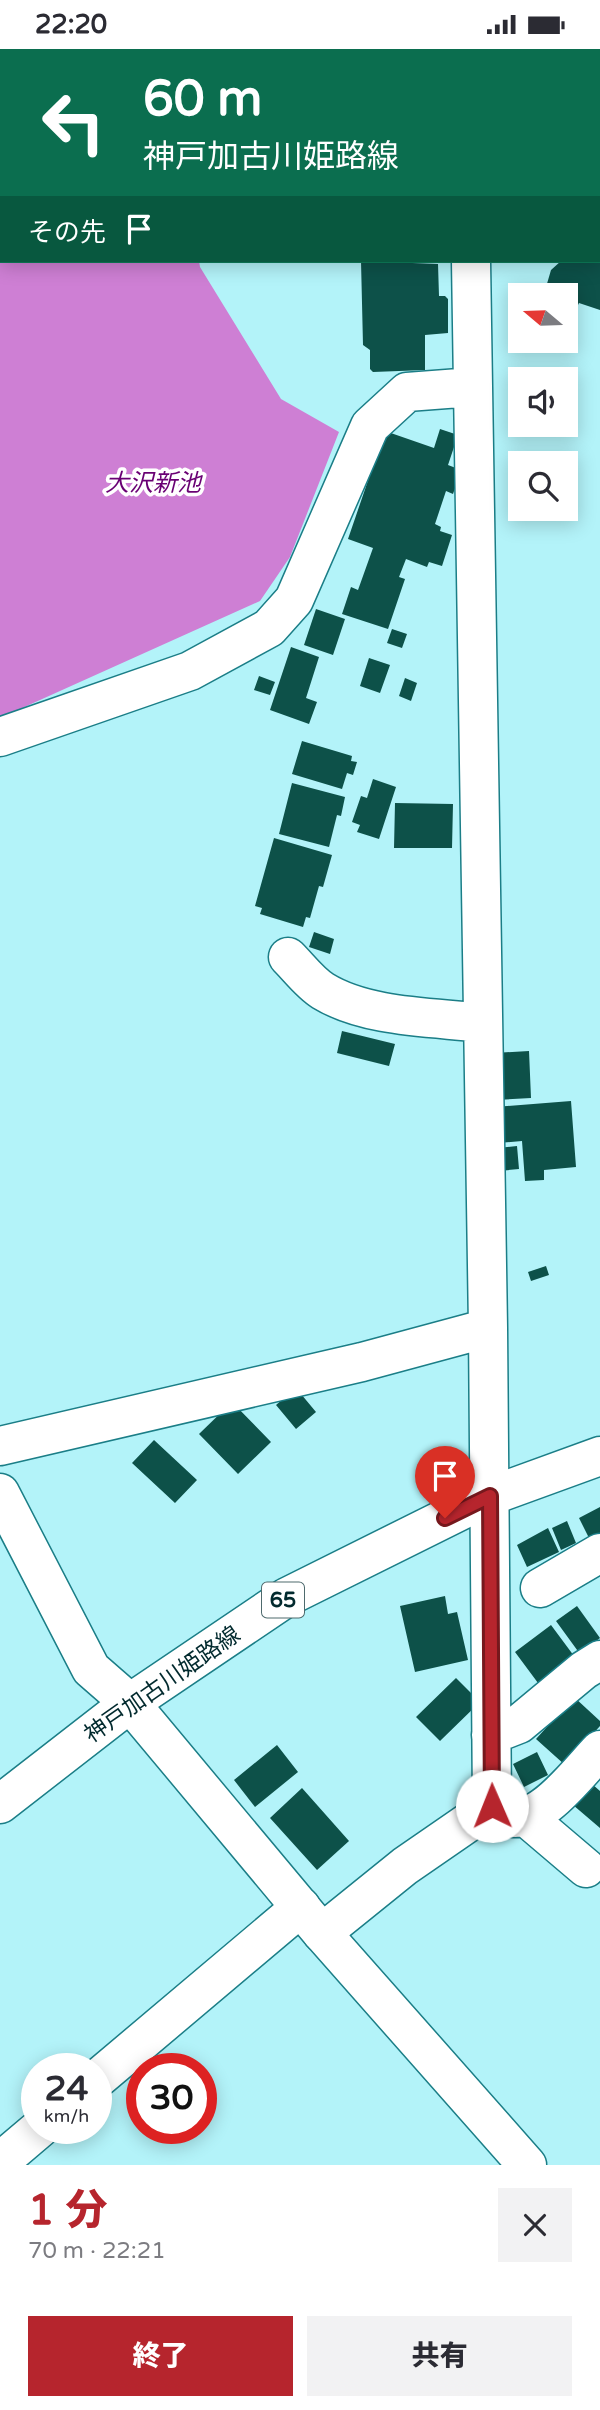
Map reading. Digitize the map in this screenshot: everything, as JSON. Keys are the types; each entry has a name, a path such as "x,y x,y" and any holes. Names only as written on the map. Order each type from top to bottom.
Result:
{"street":[{"path":"471,263 488,1328 491,1735 509,1811 586,1868"},
{"path":"0,737 190,671 269,628 294,600 370,426 407,392 473,387"},
{"path":"288,957 320,990 344,1002 375,1010 483,1023"},
{"path":"0,1445 362,1362 488,1328"},
{"name":"神戸加古川姫路線","path":"0,1804 130,1703 287,1597 490,1496 600,1455"},
{"path":"0,1493 91,1669 130,1703 312,1920 527,2165"},
{"path":"540,1588 600,1553"},
{"path":"491,1735 519,1724 600,1660"},
{"path":"112,2068 312,1920 405,1866 509,1811 556,1798 600,1750"},
{"path":"0,2162 21,2144"}],"water":[{"name":"大沢新池","path":"0,263 199,263 281,399 339,432 290,557 260,601 0,718"}],"building":[{"path":"361,263 438,264 439,296 448,299 448,333 425,335 425,370 373,372 370,369 370,350 363,345"},
{"path":"559,263 600,263 600,310 579,303 578,305 578,283 547,283 551,270"},
{"path":"440,429 458,435 448,465 461,470 453,494 446,491 435,524 441,527 440,531 452,535 442,566 429,562 427,567 406,559 399,577 405,579 388,629 342,614 351,587 358,590 373,548 348,539 385,431 434,448"},
{"path":"316,609 345,619 333,655 304,645"},
{"path":"392,629 407,634 402,648 387,643"},
{"path":"291,647 319,657 306,698 317,702 309,724 270,710"},
{"path":"369,658 390,665 380,693 360,686"},
{"path":"259,676 275,682 270,695 254,690"},
{"path":"405,678 417,683 411,701 399,696"},
{"path":"302,741 352,756 351,761 357,762 353,775 347,773 342,789 292,774"},
{"path":"373,779 396,787 379,839 357,832 360,825 352,822 361,796 367,798"},
{"path":"292,783 345,797 341,816 337,815 329,847 279,834"},
{"path":"395,803 453,804 452,848 394,848"},
{"path":"274,838 332,855 323,887 319,886 310,918 306,917 303,927 260,914 262,908 255,906"},
{"path":"314,932 334,939 330,954 309,947"},
{"path":"342,1031 395,1044 389,1066 337,1053"},
{"path":"529,1051 531,1098 497,1100 494,1053"},
{"path":"571,1101 576,1167 544,1170 544,1180 525,1181 522,1141 498,1143 495,1107"},
{"path":"517,1146 519,1169 499,1171 497,1148"},
{"path":"546,1266 549,1275 531,1281 528,1272"},
{"path":"296,1388 316,1412 296,1429 276,1405"},
{"path":"232,1402 271,1442 238,1474 199,1434"},
{"path":"154,1440 197,1480 175,1503 132,1463"},
{"path":"600,1507 600,1538 591,1542 579,1518"},
{"path":"567,1521 576,1543 561,1550 552,1528"},
{"path":"548,1528 559,1552 527,1567 517,1545"},
{"path":"445,1596 448,1614 457,1612 468,1660 415,1672 400,1606"},
{"path":"577,1606 600,1638 580,1654 556,1621"},
{"path":"551,1625 574,1656 538,1683 515,1652"},
{"path":"456,1678 480,1702 440,1741 416,1717"},
{"path":"574,1697 600,1721 600,1726 565,1765 536,1739"},
{"path":"277,1745 298,1772 255,1807 234,1780"},
{"path":"537,1752 548,1775 524,1787 513,1764"},
{"path":"584,1777 600,1791 600,1828 566,1799"},
{"path":"302,1788 349,1841 317,1870 270,1818"}],"route":[{"path":"445,1518 490,1496 492,1806"}]}
